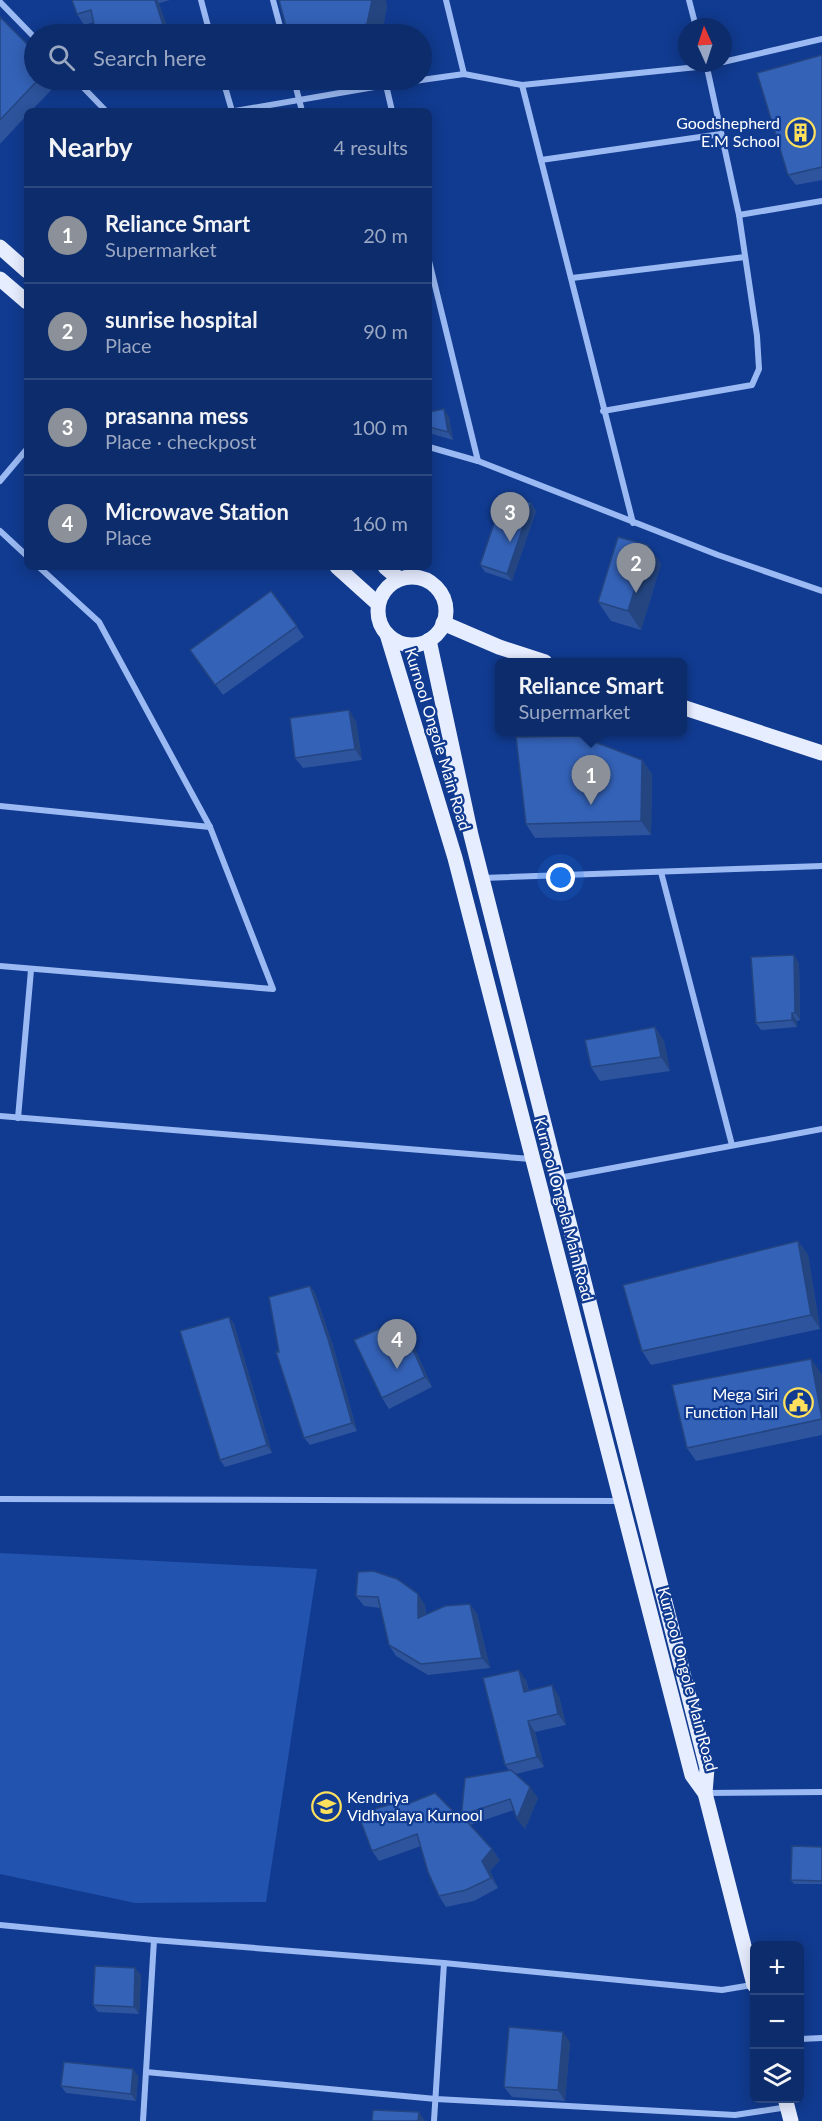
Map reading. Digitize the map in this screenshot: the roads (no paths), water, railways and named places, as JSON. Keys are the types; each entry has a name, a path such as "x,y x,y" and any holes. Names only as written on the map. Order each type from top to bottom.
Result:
{"main road":[{"path":"0,248 24,268"},
{"path":"0,279 24,299"},
{"path":"340,570 378,604"},
{"path":"405,574 431,583 439,591 446,612 438,633 418,644 407,644 396,641 387,634 381,625 378,604 382,593 389,585 405,574"},
{"path":"443,623 531,658"},
{"name":"Kurnool Ongole Main Road","path":"387,634 455,858 692,1775 705,1793"},
{"name":"Kurnool Ongole Main Road","path":"429,640 482,878 707,1768 705,1793 750,1969"},
{"path":"687,709 822,753"}],"street":[{"path":"201,0 207,24"},
{"path":"273,0 279,24"},
{"path":"446,0 464,74"},
{"path":"689,0 694,18"},
{"path":"0,2 24,27"},
{"path":"732,61 822,39"},
{"path":"432,79 464,74 522,85 678,68"},
{"path":"603,411 752,385 759,369 757,336 739,215 708,72"},
{"path":"522,85 633,523"},
{"path":"86,90 103,108"},
{"path":"226,90 232,108"},
{"path":"297,90 301,108"},
{"path":"250,108 355,90"},
{"path":"387,90 391,108"},
{"path":"541,160 721,134"},
{"path":"739,215 822,201"},
{"path":"572,278 745,257"},
{"path":"432,273 478,461"},
{"path":"432,448 478,461 633,523 822,591"},
{"path":"0,481 24,453"},
{"path":"0,531 24,553"},
{"path":"0,966 273,989 210,826 99,622 42,570"},
{"path":"0,807 210,826"},
{"path":"482,878 822,866"},
{"path":"661,872 732,1145"},
{"path":"18,1118 31,970"},
{"path":"0,1116 532,1159"},
{"path":"558,1178 822,1129"},
{"path":"0,1499 623,1501"},
{"path":"705,1793 822,1792"},
{"path":"0,1925 154,1941 444,1963 722,1990 750,1986"},
{"path":"143,2121 154,1941"},
{"path":"434,2121 444,1963"},
{"path":"804,2039 822,2038"},
{"path":"146,2072 436,2099 735,2115 788,2109"}],"place":[{"name":"Goodshepherd E.M School","path":"801,132"},
{"name":"prasanna mess","path":"510,542"},
{"name":"sunrise hospital","path":"636,593"},
{"name":"Reliance Smart","path":"591,805"},
{"name":"Microwave Station","path":"397,1369"},
{"name":"Mega Siri Function Hall","path":"799,1403"},
{"name":"Kendriya Vidhyalaya Kurnool","path":"326,1806"}]}
